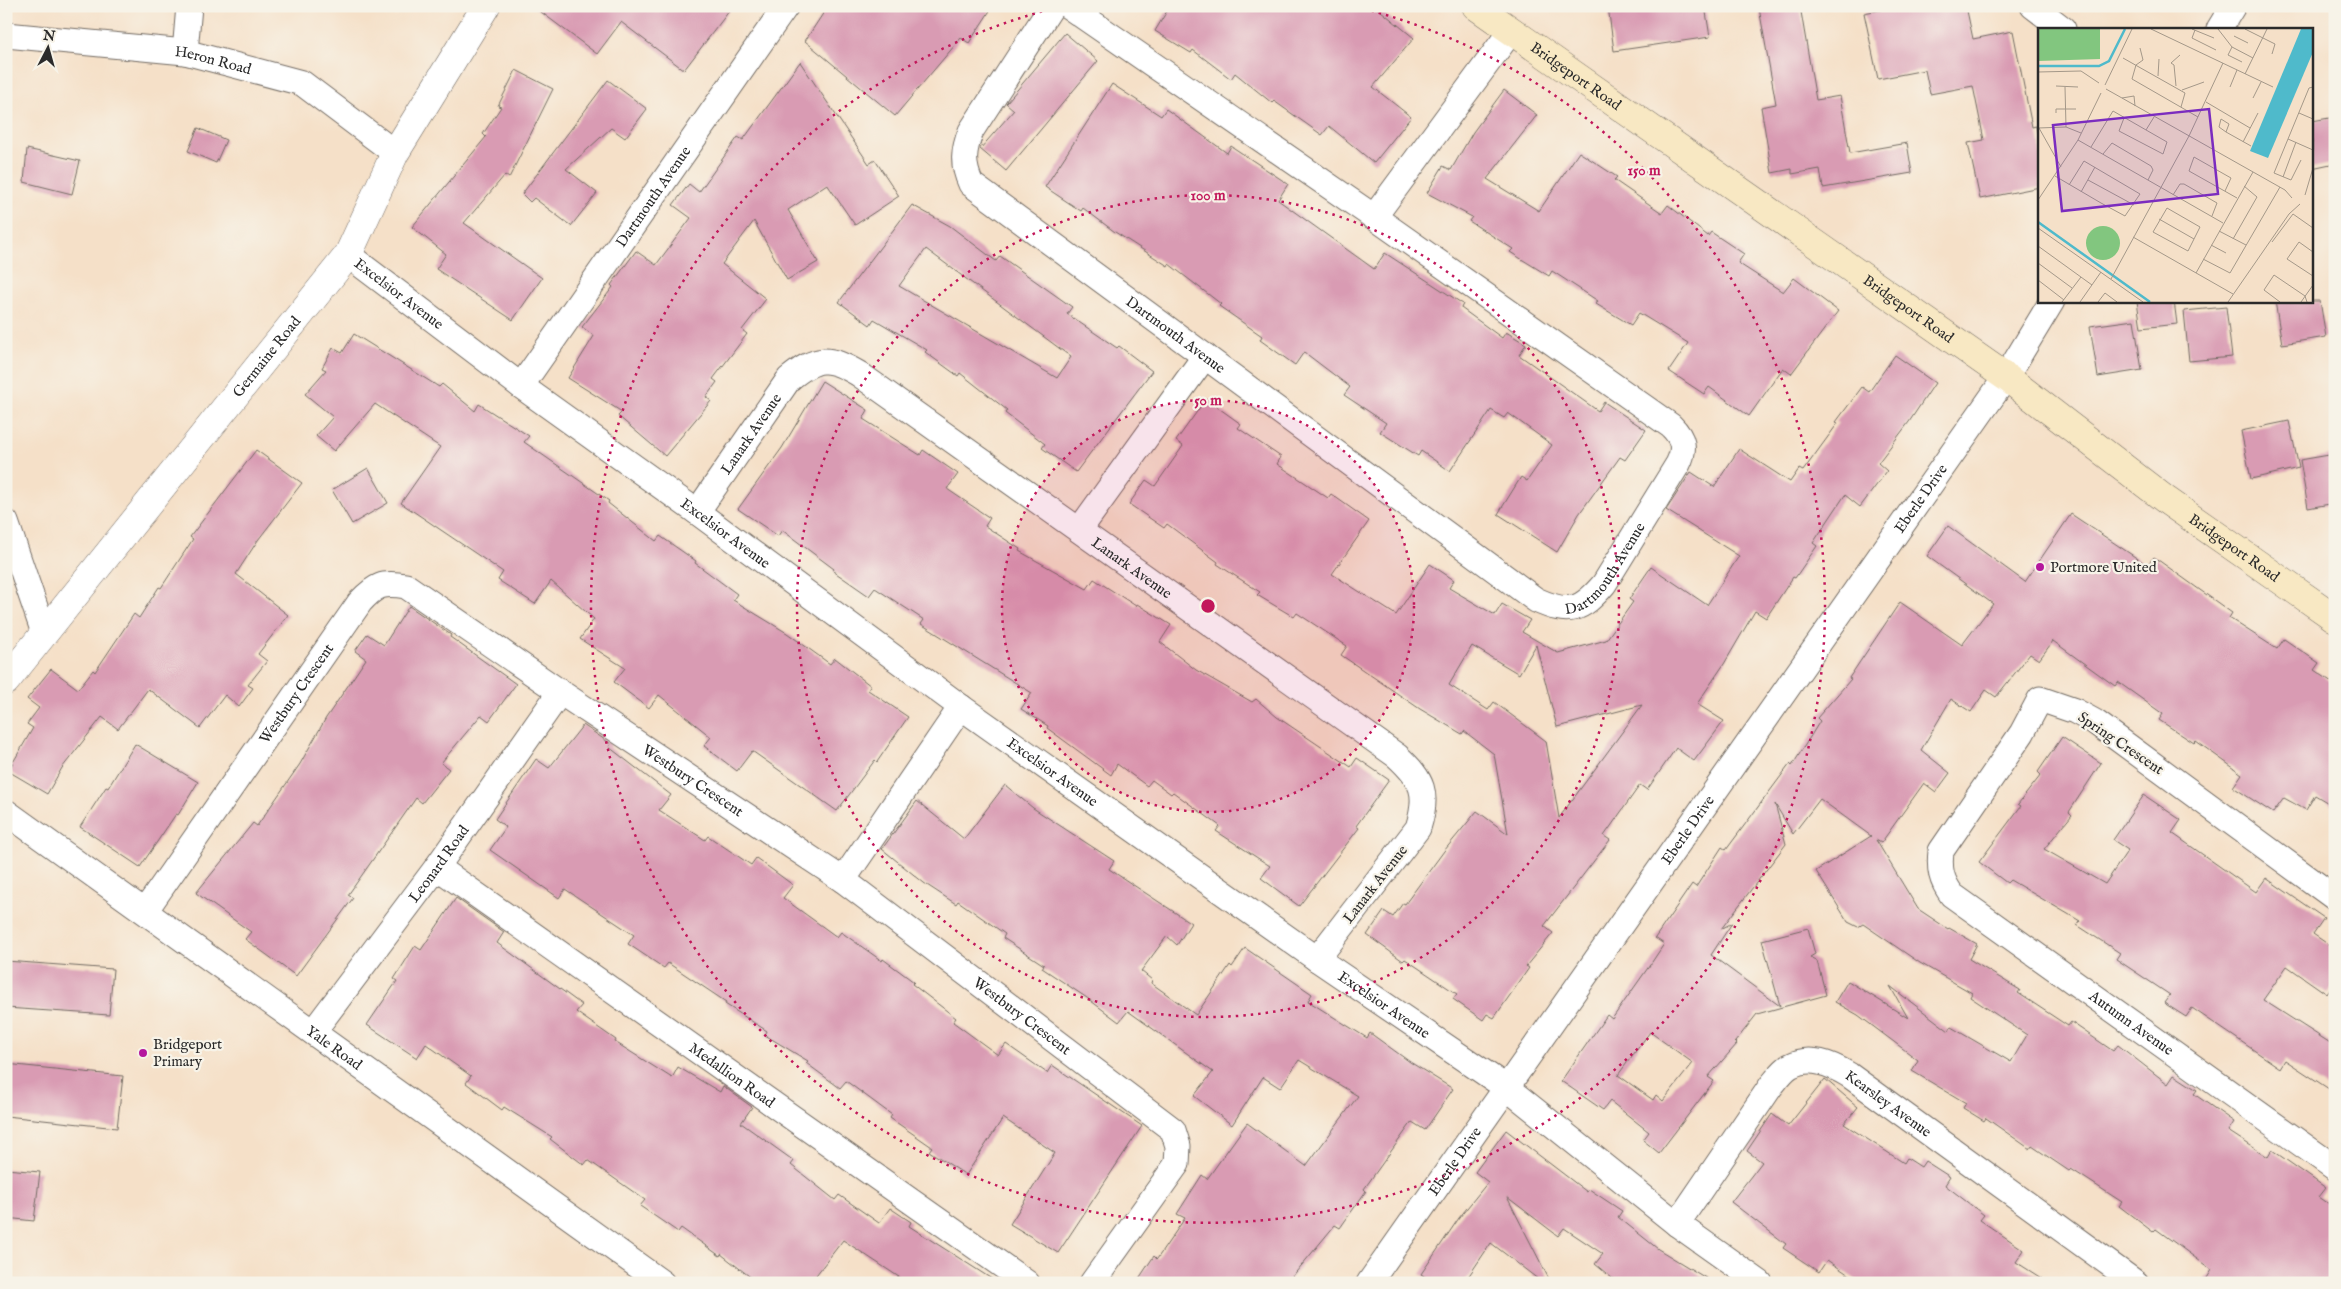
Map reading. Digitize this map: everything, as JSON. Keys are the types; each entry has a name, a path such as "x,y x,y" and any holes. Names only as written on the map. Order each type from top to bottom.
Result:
{"main road":[{"name":"Bridgeport Road","path":"1476,6 2006,377 2166,500 2335,618"}],"street":[{"path":"185,52 189,6"},
{"name":"Germaine Road","path":"6,681 348,255 395,153 486,6"},
{"name":"Dartmouth Avenue","path":"521,386 786,6"},
{"name":"Dartmouth Avenue","path":"1052,6 971,131 963,149 964,169 971,184 1536,600 1554,609 1574,609 1590,600 1604,584 1678,464 1683,454 1683,444 1680,436 1671,426 1374,217 1068,6"},
{"path":"2033,6 2062,28"},
{"path":"2220,28 2233,6"},
{"path":"1374,217 1511,31"},
{"name":"Heron Road","path":"6,35 185,52 302,83 395,153"},
{"name":"Excelsior Avenue","path":"348,255 521,386 697,512 961,707 1317,959 1508,1088 1677,1224 1760,1283"},
{"name":"Eberle Drive","path":"1369,1283 1508,1088 2006,377 2051,302"},
{"path":"1080,530 1205,356"},
{"name":"Lanark Avenue","path":"697,512 789,379 805,366 821,359 841,363 1080,530 1397,756 1414,772 1424,790 1424,810 1418,828 1317,959"},
{"path":"6,522 44,634"},
{"name":"Westbury Crescent","path":"145,912 360,602 373,588 389,583 406,586 560,692 843,880 1173,1130 1178,1146 1177,1164 1092,1283"},
{"name":"Leonard Road","path":"313,1032 436,868 560,692"},
{"name":"Spring Crescent","path":"1939,870 1941,851 2022,733 2040,698 2075,711 2095,722 2335,898"},
{"path":"843,880 961,707"},
{"name":"Yale Road","path":"6,812 662,1283"},
{"name":"Medallion Road","path":"436,868 1027,1283"},
{"name":"Autumn Avenue","path":"1939,870 1944,884 1952,895 2335,1168"},
{"name":"Kearsley Avenue","path":"1677,1224 1771,1086 1789,1066 1809,1061 1830,1064 1849,1075 2136,1283"}],"building":[{"path":"533,6 733,6 684,70 621,22 597,54"},
{"path":"828,6 993,6 969,43 961,38 895,116 805,41"},
{"path":"1170,6 1375,6 1414,38 1373,87 1411,117 1374,163 1329,126 1322,135 1274,101 1272,103 1235,73 1231,79 1193,50 1191,53 1155,31"},
{"path":"1608,6 1705,6 1710,37 1614,51"},
{"path":"1800,6 1816,100 1840,96 1850,153 1907,143 1912,173 1823,188 1820,169 1792,174 1792,169 1772,173 1761,107 1776,104 1759,8"},
{"path":"1899,6 1966,6 1973,39 2013,31 2032,127 2036,126 2038,136 2038,187 1980,199 1968,143 1984,140 1973,86 1930,94 1925,70 1878,79 1864,13"},
{"path":"1065,33 1098,61 1006,171 980,149 1014,110 1006,103"},
{"path":"800,62 869,164 875,160 899,196 855,225 827,184 788,210 818,262 787,280 754,221 722,264 766,299 742,330 747,334 713,379 717,382 706,397 711,401 665,456 618,416 622,412 568,378 594,336 582,327 613,287 611,285 636,251 656,265 691,218 673,205 689,184 699,192 738,137 743,140"},
{"path":"516,70 553,89 509,178 505,175 464,223 542,278 513,320 436,269 446,254 412,227 486,137 483,134 501,107 498,106"},
{"path":"608,80 647,109 625,138 611,128 566,169 597,193 571,226 534,198 530,202 522,194"},
{"path":"1112,84 1161,116 1166,109 1227,153 1231,146 1288,184 1278,200 1374,269 1385,253 1463,304 1461,308 1502,338 1506,332 1526,344 1519,355 1598,411 1604,402 1646,430 1625,460 1620,457 1579,514 1557,552 1498,514 1521,477 1527,481 1552,445 1508,413 1504,418 1491,410 1450,471 1421,451 1418,456 1380,432 1386,423 1344,395 1350,387 1304,352 1295,365 1260,340 1262,336 1219,306 1221,304 1169,264 1168,266 1115,232 1083,208 1081,211 1045,187"},
{"path":"1504,90 1537,115 1487,179 1539,211 1579,152 1617,177 1614,180 1662,213 1668,205 1708,236 1711,232 1744,254 1738,263 1783,292 1794,278 1838,311 1791,374 1783,368 1749,416 1709,387 1704,394 1669,371 1688,343 1639,313 1631,325 1596,304 1598,301 1552,271 1549,276 1510,252 1513,249 1469,221 1472,217 1427,193 1443,166 1451,170 1473,132"},
{"path":"2335,117 2335,163 2314,168 2314,121"},
{"path":"198,128 226,140 216,163 188,151"},
{"path":"27,149 80,161 72,194 24,182"},
{"path":"912,205 950,226 996,261 1000,256 1072,307 1067,314 1117,348 1119,346 1152,371 1076,472 1042,448 1045,444 1005,413 1007,410 960,373 958,376 925,352 927,350 874,319 870,325 839,302","holes":["926,249 1071,357 1057,378 899,286"]},
{"path":"2320,301 2326,337 2282,344 2275,302"},
{"path":"2137,302 2174,302 2177,324 2141,328"},
{"path":"2226,307 2232,357 2189,361 2184,311"},
{"path":"2134,320 2142,370 2098,377 2090,326"},
{"path":"354,334 439,387 442,384 475,411 479,404 529,436 524,442 609,501 608,503 656,541 660,536 696,561 695,563 737,594 733,600 787,633 830,664 835,658 871,686 868,690 908,717 877,762 875,760 837,811 752,751 737,771 704,746 711,737 659,695 649,708 614,682 625,668 580,639 594,619 551,581 535,604 498,580 503,572 401,503 440,447 375,404 334,451 316,436 333,417 305,394 326,370 322,368 333,348 342,353"},
{"path":"1895,355 1935,383 1878,463 1887,471 1860,507 1845,495 1813,543 1817,546 1795,578 1793,577 1766,618 1755,611 1724,664 1697,704 1724,721 1694,761 1676,748 1647,790 1640,785 1604,836 1610,840 1544,926 1553,933 1526,966 1529,968 1494,1018 1487,1014 1483,1020 1453,999 1457,994 1405,959 1403,961 1367,935 1384,911 1393,917 1403,903 1405,904 1444,851 1477,811 1508,834 1494,754 1464,731 1462,734 1420,709 1341,655 1347,646 1297,613 1294,617 1257,595 1260,592 1217,564 1218,562 1167,524 1164,528 1129,504 1146,480 1155,486 1183,446 1176,441 1206,399 1241,424 1238,428 1281,457 1277,464 1328,498 1331,494 1369,521 1332,574 1396,615 1430,564 1454,580 1449,588 1495,615 1502,604 1530,620 1522,632 1558,653 1606,640 1633,602 1629,599 1651,567 1707,605 1739,556 1666,510 1691,472 1714,487 1739,449 1790,482 1799,469 1803,471 1862,387 1869,392","holes":["1536,645 1557,727 1642,705 1559,818 1546,741 1494,702 1488,710 1449,685 1472,646 1519,674"]},
{"path":"822,381 868,410 863,419 920,455 923,450 958,474 947,489 990,518 985,526 1020,549 1019,551 1087,589 1094,579 1136,606 1137,604 1171,625 1160,642 1196,670 1252,702 1256,699 1277,717 1351,767 1357,758 1389,780 1356,826 1359,828 1299,906 1261,878 1270,866 1216,831 1220,826 1173,792 1171,794 1152,780 1147,786 1117,764 1111,775 1047,728 1048,726 1021,709 1032,693 921,624 924,620 875,588 869,596 833,571 834,569 782,530 778,536 738,509 782,448"},
{"path":"2289,421 2299,468 2251,479 2241,431"},
{"path":"256,450 302,483 258,540 236,574 288,615 258,654 267,661 248,685 253,688 239,707 225,695 200,728 148,689 118,729 102,717 62,768 47,794 8,771 33,728 27,724 39,708 27,699 51,669 78,689 93,670 95,672 134,614 139,618 159,587 161,588 193,539 190,537"},
{"path":"2335,454 2335,503 2308,508 2300,460"},
{"path":"368,468 388,503 352,524 332,490"},
{"path":"2071,514 2147,565 2154,557 2232,613 2229,618 2277,649 2284,639 2319,663 2314,670 2335,684 2335,807 2315,795 2306,810 2284,798 2273,813 2233,787 2242,774 2196,741 2194,743 2159,720 2163,714 2118,682 2115,686 2053,641 2039,660 2030,654 1996,697 1986,690 1971,712 1951,699 1921,750 1950,773 1936,792 1924,783 1881,843 1876,840 1918,909 1948,929 1977,944 1969,959 2020,990 2018,993 2068,1026 2071,1022 2113,1051 2118,1045 2168,1084 2174,1075 2197,1090 2194,1094 2234,1122 2228,1131 2268,1157 2272,1150 2326,1188 2319,1197 2335,1208 2335,1283 2204,1283 2212,1270 2156,1229 2153,1232 2119,1206 2122,1202 2071,1169 2069,1171 2032,1146 2030,1149 1986,1118 1984,1121 1963,1108 1966,1103 1912,1071 1918,1060 1858,1015 1835,1002 1848,981 1908,1018 1890,986 1949,1031 1951,1027 2011,1062 2027,1035 1970,997 1972,993 1920,963 1863,924 1858,927 1848,922 1816,871 1871,836 1820,799 1793,834 1775,804 1786,844 1721,929 1732,923 1711,955 1780,1006 1762,940 1808,928 1815,954 1810,957 1817,961 1826,995 1757,1014 1735,1042 1737,1044 1708,1077 1714,1081 1659,1153 1643,1140 1649,1132 1610,1101 1603,1110 1561,1081 1607,1015 1612,1019 1664,944 1655,938 1692,884 1696,887 1722,847 1726,850 1790,764 1792,766 1820,721 1817,718 1851,679 1849,678 1900,602 1962,645 1993,604 1927,556 1948,526 2025,582","holes":["1650,1032 1693,1063 1663,1101 1656,1095 1653,1100 1618,1075"]},
{"path":"409,606 516,684 489,721 481,715 441,763 449,769 422,803 416,798 348,895 353,898 296,976 245,939 251,932 196,893 253,823 257,826 300,764 326,718 366,659 355,651 367,634 384,645"},
{"path":"583,725 611,744 609,747 671,795 659,810 705,840 708,836 751,865 756,858 793,885 783,898 837,937 841,932 882,961 883,959 914,982 912,984 956,1018 953,1022 998,1055 1006,1044 1047,1073 1052,1065 1142,1126 1058,1253 1010,1224 1055,1153 1003,1118 966,1175 929,1151 932,1147 890,1118 892,1115 846,1081 840,1088 806,1063 808,1061 765,1035 767,1031 725,1004 726,1002 668,963 664,968 628,944 634,935 565,889 559,898 490,850 506,827 495,819 536,759 549,768"},
{"path":"2062,737 2101,763 2069,812 2072,815 2044,849 2105,884 2128,850 2113,840 2144,795 2181,820 2172,833 2256,892 2266,878 2324,918 2313,934 2335,949 2335,983 2327,994 2287,966 2263,1000 2335,1046 2335,1093 2285,1060 2280,1068 2192,1008 2186,1017 2164,1003 2170,995 2116,959 2120,953 2077,925 2080,921 2010,880 2007,883 1979,862 2021,806 2018,804 2041,775 2038,772"},
{"path":"135,744 198,782 178,815 176,814 140,867 80,827 106,787 108,788"},
{"path":"1005,785 1033,808 1114,861 1109,869 1191,923 1177,945 1167,936 1141,971 1152,980 1151,983 1196,1015 1230,965 1232,967 1245,948 1312,994 1308,1001 1367,1038 1370,1033 1410,1062 1453,1089 1425,1130 1412,1122 1364,1189 1366,1191 1340,1228 1335,1225 1287,1283 1136,1283 1154,1256 1157,1259 1185,1218 1177,1214 1202,1175 1207,1179 1247,1123 1306,1166 1358,1096 1299,1060 1280,1088 1263,1077 1232,1125 1194,1096 1213,1072 1128,1011 1119,1022 1042,968 1044,965 1003,938 1005,934 958,901 956,904 924,883 882,849 917,801 964,839"},
{"path":"456,898 504,932 497,943 582,1005 576,1012 616,1040 615,1042 672,1078 678,1067 720,1092 723,1086 752,1107 741,1123 794,1161 791,1165 835,1200 839,1195 879,1223 890,1208 911,1222 909,1226 998,1283 908,1283 843,1240 810,1283 758,1283 721,1254 720,1256 681,1228 678,1232 640,1206 645,1200 588,1160 584,1165 550,1139 552,1137 504,1107 502,1110 466,1083 471,1076 426,1044 417,1058 367,1025 397,981 394,979 415,946 421,950"},
{"path":"6,961 113,969 109,1015 6,1008"},
{"path":"6,1064 123,1076 117,1128 6,1116"},
{"path":"1825,1079 1858,1107 1844,1124 1904,1163 1907,1158 1921,1167 1925,1161 1950,1177 1945,1185 1984,1215 1980,1220 2024,1250 2016,1262 2049,1283 1861,1283 1827,1260 1819,1272 1783,1248 1786,1244 1731,1202 1762,1162 1747,1151 1772,1114 1788,1126"},
{"path":"1506,1130 1587,1192 1589,1189 1622,1211 1618,1217 1658,1249 1714,1283 1618,1283 1595,1264 1603,1254 1564,1228 1558,1236 1507,1197 1551,1283 1543,1283 1491,1243 1464,1283 1434,1283 1421,1274 1459,1218 1488,1182 1475,1172"},
{"path":"6,1169 40,1172 34,1221 6,1218"}],"place":[{"name":"Portmore United","path":"2040,567"},
{"name":"Bridgeport Primary","path":"143,1053"}]}
